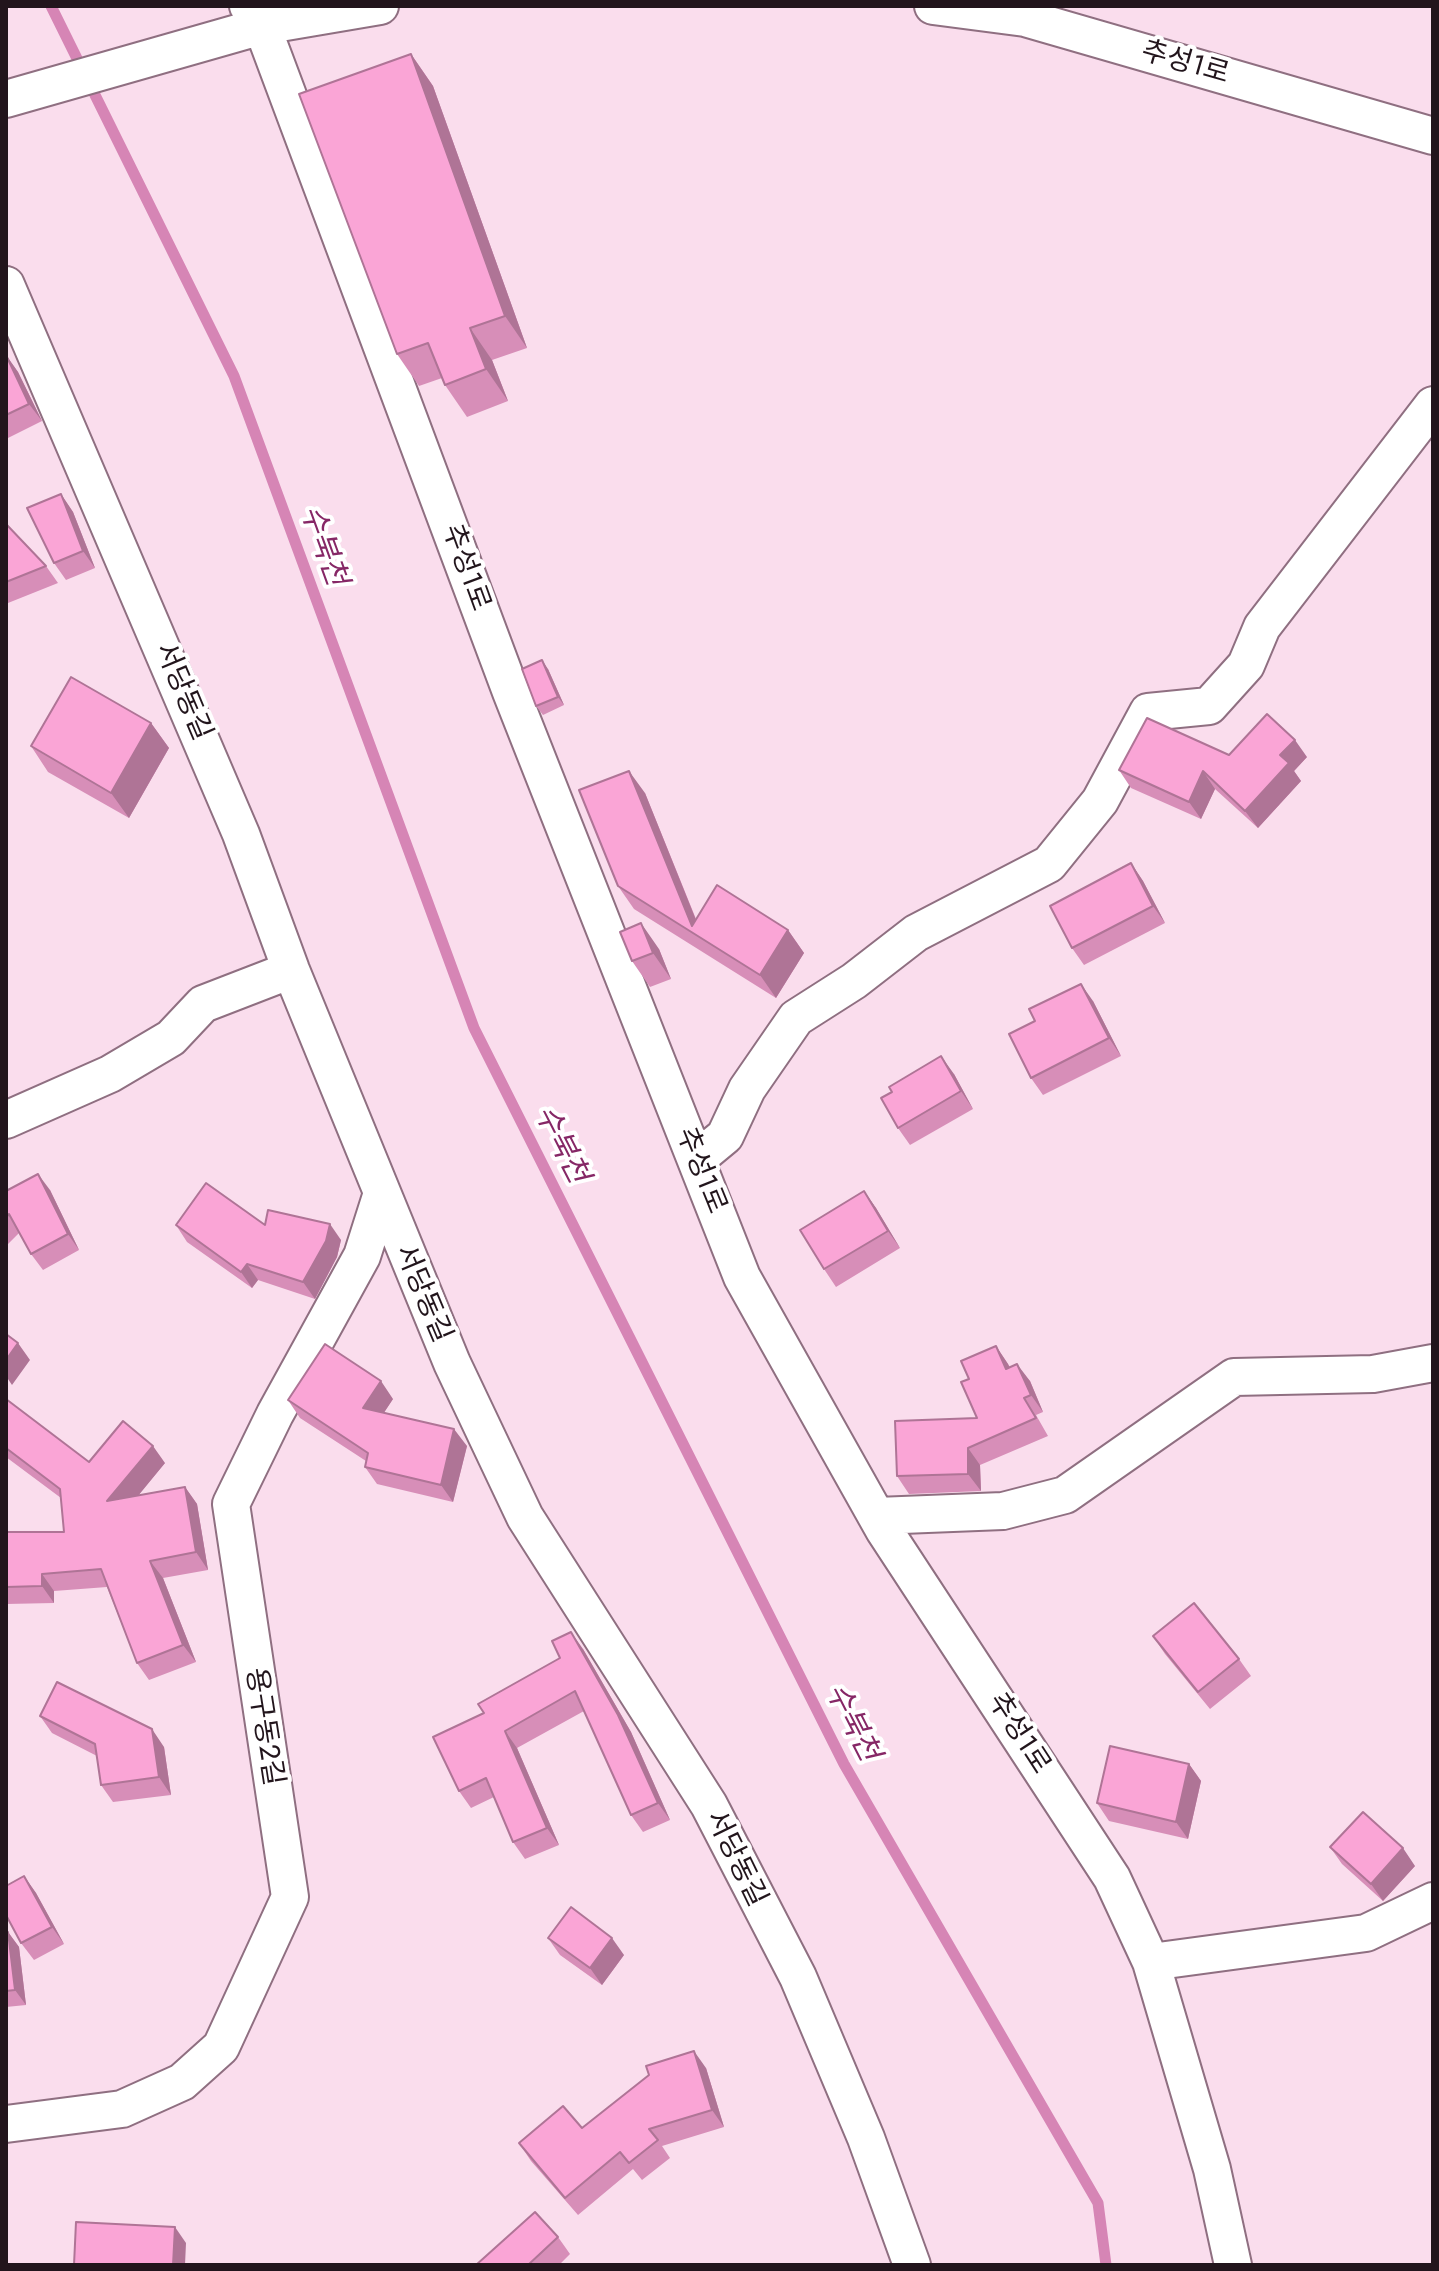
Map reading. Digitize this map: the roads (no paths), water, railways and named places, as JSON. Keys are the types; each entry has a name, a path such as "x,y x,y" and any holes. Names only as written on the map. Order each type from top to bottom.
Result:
{"street":[{"path":"6,99 254,20 380,6"},
{"name":"추성1로","path":"933,6 1025,18 1433,136"},
{"name":"추성1로","path":"254,20 511,692 742,1277 877,1516 1112,1878 1151,1962 1212,2169 1233,2265"},
{"name":"서당동길","path":"6,285 15,336 182,691 241,834 291,970 446,1349 525,1517 709,1805 798,1977 866,2138 912,2265"},
{"path":"696,1160 725,1136 747,1089 796,1018 854,981 916,933 1049,864 1100,801 1148,712 1209,706 1246,665 1262,627 1433,405"},
{"path":"6,1120 110,1074 171,1038 203,1004 291,970"},
{"name":"용구동2길","path":"6,2124 122,2109 182,2082 221,2047 290,1897 231,1504 275,1414 362,1256 382,1193"},
{"path":"877,1516 1003,1511 1065,1495 1234,1377 1373,1374 1433,1363"},
{"path":"1151,1962 1366,1933 1433,1901"}],"waterway":[{"name":"수북천","path":"51,6 234,376 474,1028 844,1764 1098,2203 1106,2265"}]}
